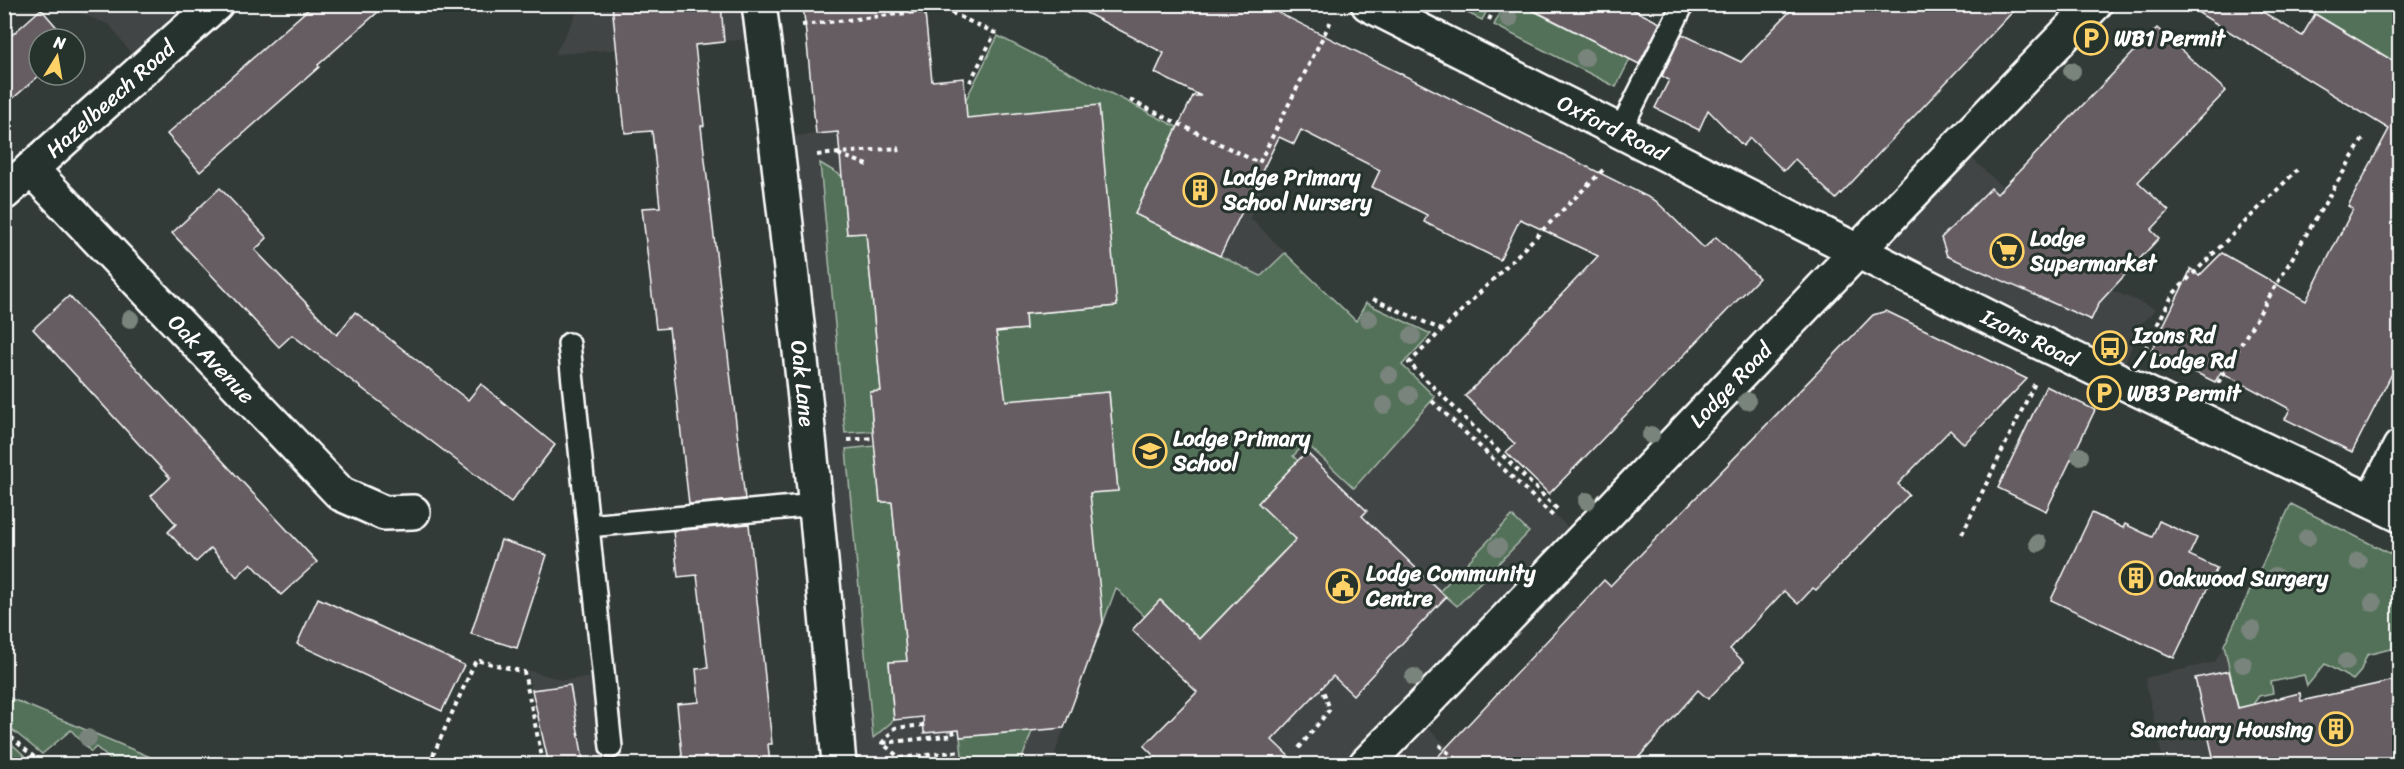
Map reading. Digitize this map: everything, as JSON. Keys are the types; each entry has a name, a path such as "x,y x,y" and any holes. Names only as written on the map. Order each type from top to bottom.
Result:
{"street":[{"name":"Hazelbeech Road","path":"4,193 216,4"},
{"name":"Oak Lane","path":"759,4 784,188 839,765"},
{"name":"Oxford Road","path":"1368,4 1857,251"},
{"name":"Lodge Road","path":"1366,765 1579,546 1857,251 2095,4"},
{"name":"Oak Avenue","path":"31,169 341,494 384,513 412,512"},
{"name":"Izons Road","path":"1857,251 2012,329 2386,508"},
{"path":"2386,508 2400,447"}],"lane":[{"path":"1620,131 1683,4"},
{"path":"569,344 611,747"},
{"path":"588,526 816,505"}],"path":[{"path":"798,26 942,7 995,33 968,86"},
{"path":"1130,100 1259,163 1332,19"},
{"path":"2213,391 2363,139"},
{"path":"812,156 898,148 899,154"},
{"path":"836,154 868,165"},
{"path":"1561,514 1409,363 1606,166"},
{"path":"2143,354 2173,294 2297,170"},
{"path":"1373,299 1442,330"},
{"path":"1962,534 2038,377"},
{"path":"1432,401 1556,519"},
{"path":"839,441 874,438"},
{"path":"429,765 476,660 524,672 543,762"},
{"path":"1299,748 1330,709 1322,688"},
{"path":"882,743 895,728 924,725"},
{"path":"4,730 42,765"},
{"path":"874,744 954,735 953,731"},
{"path":"1434,740 1461,765"},
{"path":"882,743 900,758 962,751"}],"shaded area":[{"path":"60,5 216,5 143,70 110,25"},
{"path":"581,5 759,5 764,38 555,54"},
{"name":"Lodge Primary School","path":"998,36 1269,173 1250,218 1583,542 1414,716 1467,764 1298,764 1116,587 1051,764 839,764 777,138 956,119"},
{"path":"1958,145 2111,290 2156,309 2141,324 2118,380 1857,251"},
{"path":"579,337 596,509 610,518 769,500 771,520 609,535 601,547 623,757 631,757 631,764 549,763 527,670 562,680 594,677 562,338"},
{"path":"2224,645 2251,764 2164,764 2145,678 2215,662"}],"green space":[{"path":"1451,5 1490,5 1482,20"},
{"path":"1504,5 1521,5 1630,59 1616,87 1494,25"},
{"path":"2301,5 2399,5 2399,65"},
{"path":"998,36 1177,127 1135,214 1261,276 1285,253 1356,321 1366,303 1431,334 1402,365 1435,397 1354,488 1306,443 1293,456 1298,461 1319,561 1283,552 1192,647 1190,630 1161,600 1145,617 1116,588 1092,653 1073,646 1058,660 1020,764 963,764 960,737 1002,733 956,494 1118,490 1109,392 1032,399 961,433 997,337 996,332 1026,329 1025,314 1116,306 1099,106 956,119"},
{"path":"820,163 842,176 847,234 866,233 881,391 870,392 873,431 845,433"},
{"path":"875,446 880,502 892,502 907,661 889,663 894,720 873,738 846,449"},
{"path":"2291,504 2399,558 2399,652 2394,648 2367,655 2360,672 2353,680 2325,664 2307,686 2304,675 2271,682 2273,693 2259,696 2241,721 2224,645"},
{"path":"1512,516 1529,532 1457,606 1440,591"},
{"path":"5,696 167,764 115,764 96,747 91,752 71,730 42,754 5,724"},
{"path":"4,737 34,764 5,764"}],"building":[{"path":"314,4 387,4 200,172 167,134"},
{"path":"612,4 721,4 724,42 695,45 704,126 701,126 745,499 689,504 669,328 656,329 642,208 660,207 652,131 625,133"},
{"name":"Lodge Primary School","path":"803,4 924,4 932,81 964,78 967,118 1099,105 1117,306 1025,314 1026,329 996,332 1006,401 1109,392 1118,491 1090,493 1103,622 1064,728 960,737 959,730 924,733 923,717 894,720 889,662 907,661 892,502 880,502 873,431 870,392 881,391 866,233 847,234 838,132 816,134"},
{"path":"1069,4 1261,4 1656,201 1704,248 1716,237 1759,278 1549,494 1506,452 1515,444 1465,396 1598,256 1520,219 1500,260 1424,222 1427,215 1372,187 1380,170 1301,130 1294,144 1279,137 1220,256 1135,214 1193,96 1201,96 1155,73 1164,53"},
{"path":"1521,4 1622,4 1660,23 1639,64"},
{"path":"1797,4 2020,4 1836,199 1795,159 1784,171 1750,138 1743,146 1708,110 1699,130 1655,108 1669,80 1662,76 1682,34 1741,62"},
{"path":"2184,4 2250,4 2302,36 2315,14 2400,65 2400,358 2352,452 2285,419 2290,409 2221,372 2215,382 2151,351 2191,269 2199,276 2222,253 2306,301 2353,209 2348,206 2389,129"},
{"path":"41,9 57,27 27,27 27,86 4,106 4,42"},
{"path":"2157,28 2226,91 2138,182 2169,211 2151,230 2159,238 2099,303 2091,320 1947,256 1941,238 1991,188 1997,194"},
{"path":"220,188 267,238 255,250 337,335 355,312 468,400 481,384 555,445 511,502 292,335 279,347 172,233"},
{"path":"69,296 317,562 281,595 251,563 237,577 211,548 196,562 168,532 176,524 151,496 170,478 33,329"},
{"path":"1886,311 2027,379 1964,444 1950,430 1898,484 1909,495 1816,590 1813,588 1798,604 1784,591 1730,649 1744,662 1708,699 1698,690 1632,765 1430,765 1604,580 1610,586 1873,315"},
{"path":"2046,386 2095,410 2046,511 1998,488"},
{"name":"Lodge Community Centre","path":"1306,452 1367,511 1362,516 1446,597 1353,695 1333,676 1272,740 1298,765 1163,765 1144,746 1197,692 1132,630 1160,600 1200,639 1296,539 1258,503"},
{"name":"Oakwood Surgery","path":"2092,513 2123,528 2125,524 2152,537 2159,521 2197,538 2189,555 2217,568 2174,658 2051,600"},
{"path":"749,524 772,744 768,744 770,765 683,765 677,704 699,702 696,669 708,668 697,575 678,577 673,531"},
{"path":"501,540 547,555 517,648 471,634"},
{"path":"318,598 464,665 442,711 297,644"},
{"name":"Sanctuary Housing","path":"2229,671 2238,708 2300,693 2301,701 2400,679 2400,765 2215,765 2195,678"},
{"path":"570,685 584,765 549,765 532,690"}],"place":[{"name":"WB1 Permit","path":"2091,38"},
{"name":"Lodge Primary School Nursery","path":"1200,190"},
{"name":"Lodge Supermarket","path":"2007,251"},
{"name":"Izons Rd / Lodge Rd","path":"2110,348"},
{"name":"WB3 Permit","path":"2104,393"},
{"name":"Lodge Primary School","path":"1150,451"},
{"name":"Oakwood Surgery","path":"2136,578"},
{"name":"Lodge Community Centre","path":"1343,586"},
{"name":"Sanctuary Housing","path":"2336,729"}]}
